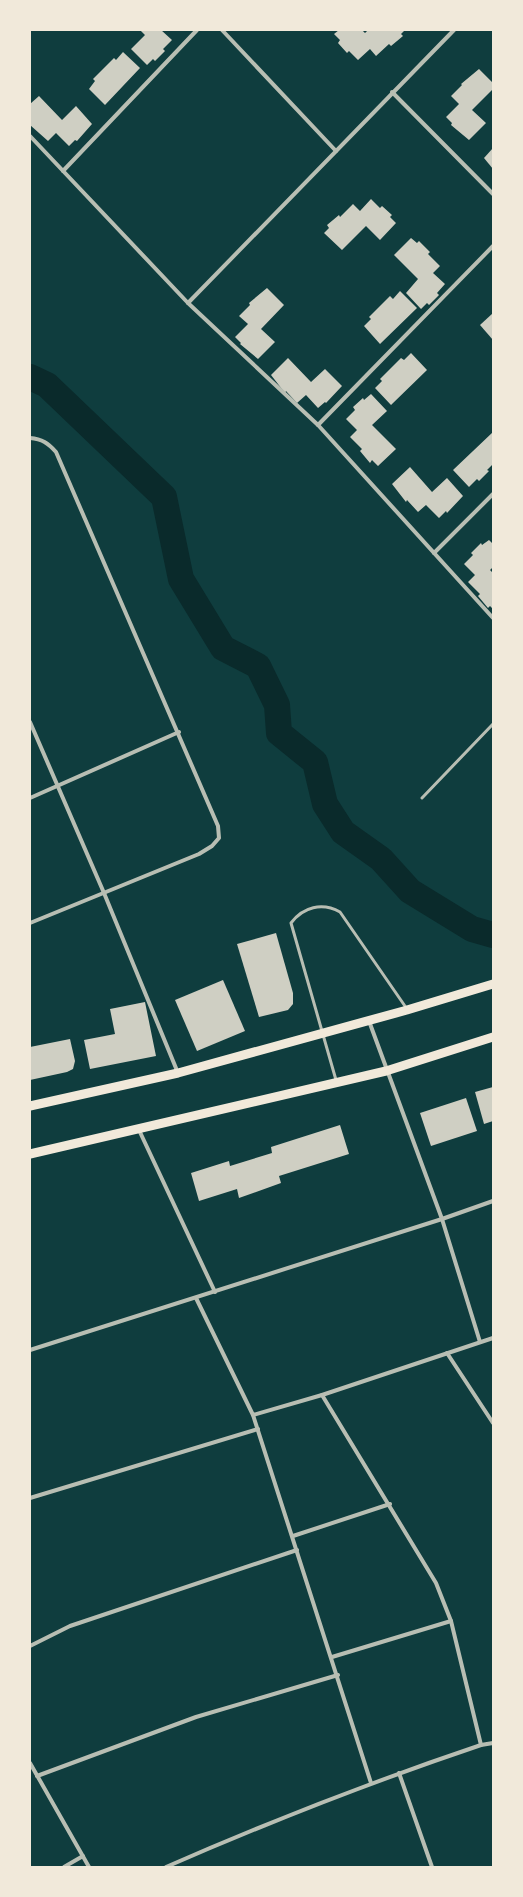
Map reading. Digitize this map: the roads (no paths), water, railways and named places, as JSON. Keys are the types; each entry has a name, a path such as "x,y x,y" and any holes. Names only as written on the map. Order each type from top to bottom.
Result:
{"main road":[{"path":"30,1106 178,1073 407,1010 493,984"},
{"path":"30,1154 386,1071 493,1037"}],"street":[{"path":"63,171 197,30"},
{"path":"222,30 336,151"},
{"path":"188,303 454,30"},
{"path":"392,92 493,194"},
{"path":"30,136 188,303 318,426 493,618"},
{"path":"318,426 493,246"},
{"path":"30,438 40,438 56,452 179,732 218,826 219,838 212,846 199,854 30,922"},
{"path":"434,553 493,494"},
{"path":"30,722 104,893 178,1073"},
{"path":"30,798 179,732"},
{"path":"369,1020 386,1071 442,1219 480,1342"},
{"path":"139,1129 215,1292"},
{"path":"30,1350 442,1219 493,1201"},
{"path":"196,1298 253,1415 338,1675 371,1783"},
{"path":"253,1415 322,1395 493,1338"},
{"path":"447,1353 493,1423"},
{"path":"322,1395 390,1504 436,1583 451,1621 481,1745"},
{"path":"30,1498 258,1429"},
{"path":"293,1536 390,1504"},
{"path":"30,1646 70,1626 297,1550"},
{"path":"332,1657 451,1621"},
{"path":"37,1776 196,1717 338,1675"},
{"path":"166,1867 247,1832 371,1783 481,1745 493,1743"},
{"path":"30,1763 89,1867"},
{"path":"398,1773 432,1867"},
{"path":"64,1867 83,1856"}],"lane":[{"path":"422,798 493,724"},
{"path":"336,1082 291,923 298,913 315,908 330,906 340,912 407,1010"}],"waterway":[{"path":"30,377 47,385 164,497 181,579 223,648 258,666 277,705 279,733 315,762 325,804 343,832 381,859 410,891 472,929 493,935"}]}
